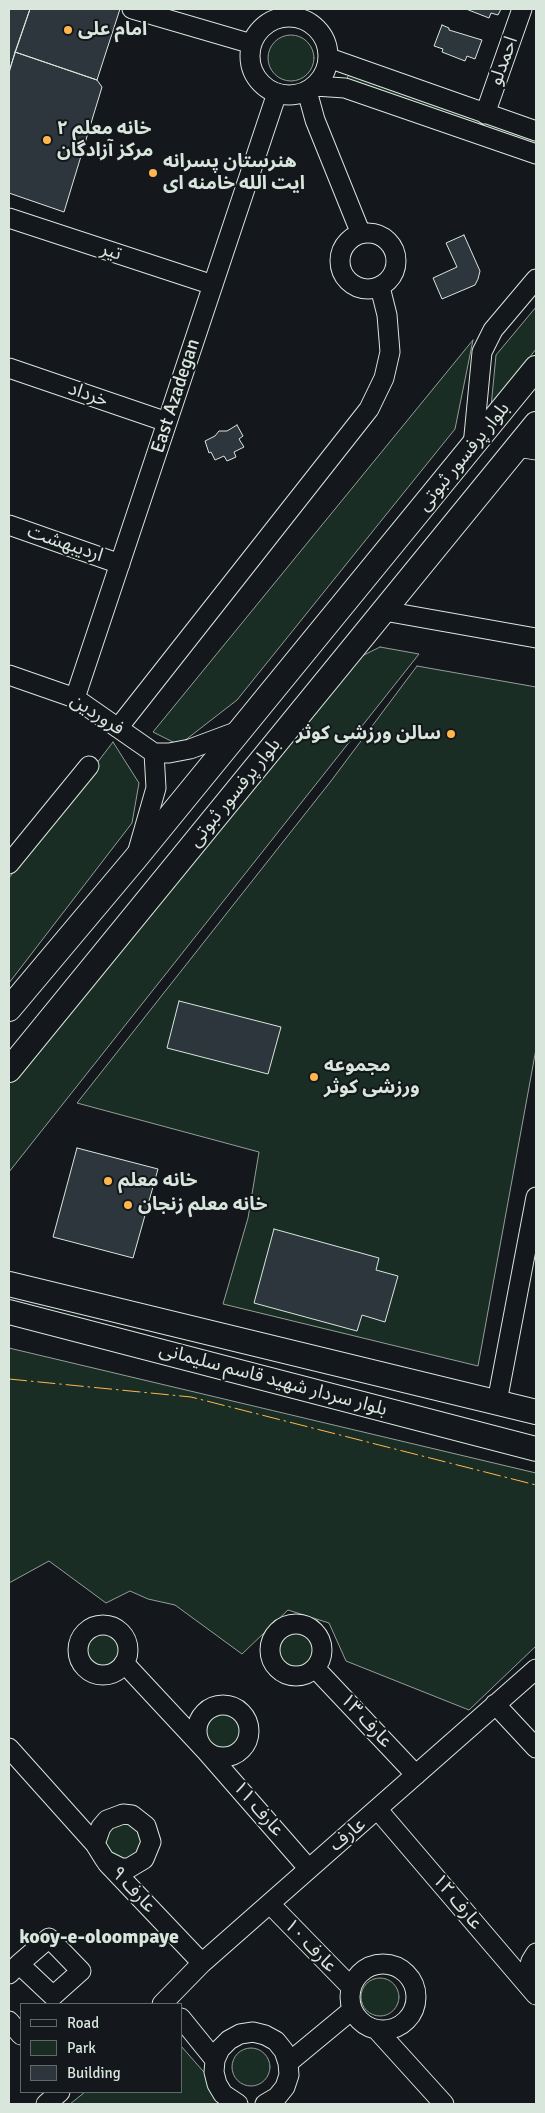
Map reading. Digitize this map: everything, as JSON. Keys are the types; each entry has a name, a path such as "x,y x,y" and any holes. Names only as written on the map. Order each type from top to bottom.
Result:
{"main road":[{"name":"بلوار پرفسور ثبوتی","path":"9,1009 135,859 536,368"},
{"name":"بلوار پرفسور ثبوتی","path":"9,1070 384,611 527,449 536,424"},
{"name":"بلوار سردار شهید قاسم سلیمانی","path":"9,1284 536,1412"},
{"name":"بلوار سردار شهید قاسم سلیمانی","path":"9,1312 536,1449"}],"street":[{"path":"132,9 252,44"},
{"name":"احمدلو","path":"485,114 522,9"},
{"path":"361,234 315,120 311,89 324,73 329,58 325,38 303,14 272,21 263,27 252,44 250,54 254,74 267,89 287,96 311,89 345,88 536,154"},
{"path":"329,58 536,131"},
{"name":"East Azadegan","path":"76,698 277,93"},
{"name":"تیر","path":"9,218 213,285"},
{"path":"361,234 380,235 393,247 397,265 394,274 380,287 362,289 346,278 342,270 341,252 346,244 361,234"},
{"path":"473,446 482,352 493,330 536,278"},
{"path":"118,728 368,409 384,378 390,352 387,315 380,287"},
{"name":"خرداد","path":"9,368 167,422"},
{"name":"اردیبهشت","path":"9,526 120,564"},
{"path":"384,611 536,638"},
{"name":"فروردین","path":"9,676 76,698 154,753"},
{"path":"135,859 156,788 154,753 169,753 190,749 241,730"},
{"path":"9,864 89,766"},
{"path":"497,1402 535,1209"},
{"name":"عارف ۱۱","path":"124,1663 206,1751 309,1869"},
{"name":"عارف ۱۳","path":"315,1668 416,1774"},
{"name":"عارف","path":"167,2003 202,1963 536,1669"},
{"path":"495,1704 536,1748"},
{"path":"9,1748 95,1844 105,1860 112,1865 129,1868 144,1859 151,1842 146,1826 132,1815 115,1816 101,1827 95,1844"},
{"name":"عارف ۱۲","path":"378,1810 536,1994"},
{"name":"عارف ۹","path":"105,1860 202,1963"},
{"name":"عارف ۱۰","path":"270,1904 351,1987"},
{"path":"536,1953 531,1961 528,1972 529,1983 536,1994"},
{"path":"377,2030 399,2026 413,2011 416,1995 411,1980 395,1966 373,1965 363,1970 351,1987 349,1998 352,2010 358,2019 367,2026 377,2030 444,2104"},
{"path":"288,2062 352,2010"},
{"path":"182,2019 215,2060"},
{"path":"9,2021 20,2034"},
{"path":"238,2104 223,2094 217,2084 214,2072 215,2060 220,2049 229,2040 240,2034 253,2032 265,2035 276,2041 284,2051 288,2062 289,2075 285,2087 277,2097 265,2104"},
{"path":"46,2104 59,2093"}],"green space":[{"path":"287,35 295,35 304,39 310,45 314,58 310,71 304,77 295,81 287,81 278,77 272,71 268,62 268,54 272,45 278,39"},
{"path":"349,74 536,139 536,147 346,81"},
{"path":"536,307 536,349 491,407 496,355"},
{"path":"473,340 455,429 237,700 179,745 153,732"},
{"path":"380,647 419,654 9,1172 9,1084 354,660"},
{"name":"مجموعه ورزشی کوثر","path":"417,666 536,687 536,1049 478,1366 223,1304 248,1218 259,1152 77,1103 331,781"},
{"path":"113,742 139,783 132,823 9,983 9,878"},
{"path":"9,1348 536,1473 536,1646 469,1710 346,1661 329,1623 288,1610 242,1654 175,1605 148,1599 130,1591 106,1603 49,1561 9,1583"},
{"path":"103,1630 110,1631 116,1636 121,1642 121,1656 116,1662 110,1667 103,1668 96,1667 90,1662 85,1656 84,1649 85,1642 90,1636 96,1631"},
{"path":"295,1630 302,1631 308,1636 313,1642 313,1656 308,1662 302,1667 295,1668 288,1667 282,1662 277,1656 276,1649 277,1642 282,1636 288,1631"},
{"path":"224,1712 231,1713 237,1718 242,1724 242,1738 237,1744 231,1749 224,1750 217,1749 211,1744 206,1738 205,1731 206,1724 211,1718 217,1713"},
{"path":"124,1824 131,1825 137,1829 141,1835 141,1849 137,1855 131,1859 124,1860 117,1859 111,1855 107,1849 106,1842 107,1835 111,1829 117,1825"},
{"path":"380,1978 387,1979 393,1984 398,1990 398,2004 393,2010 387,2015 380,2016 373,2015 367,2010 362,2004 361,1997 362,1990 367,1984 373,1979"},
{"path":"182,2047 232,2104 70,2104 84,2093 182,2093"},
{"path":"251,2048 258,2049 264,2054 269,2060 269,2074 264,2080 258,2085 251,2086 244,2085 238,2080 233,2074 232,2067 233,2060 238,2054 244,2049"}],"building":[{"path":"9,9 30,9 10,68 9,67"},
{"name":"امام علی","path":"30,9 120,9 97,80 15,52"},
{"path":"466,9 501,9 498,15 491,13 489,18"},
{"path":"442,25 449,28 449,30 482,40 475,59 467,56 465,61 442,52 443,49 434,46"},
{"name":"خانه معلم ۲ مرکز آزادگان","path":"15,52 97,80 102,87 64,212 9,193 9,73"},
{"path":"464,235 480,271 478,279 475,285 442,299 433,278 457,267 446,243"},
{"path":"237,425 243,436 239,439 244,447 234,452 236,457 227,461 224,456 215,460 211,452 209,453 205,441 215,436 219,431 227,431"},
{"path":"179,1001 281,1027 268,1074 167,1048"},
{"path":"77,1148 158,1169 133,1258 53,1237"},
{"path":"274,1229 379,1258 376,1270 398,1276 385,1322 362,1315 357,1331 254,1303"}],"power":[{"path":"9,1379 191,1397 536,1485"}],"place":[{"name":"امام علی","path":"68,30"},
{"name":"خانه معلم ۲ مرکز آزادگان","path":"47,140"},
{"name":"هنرستان پسرانه ایت الله خامنه ای","path":"153,173"},
{"name":"سالن ورزشی کوثر","path":"451,734"},
{"name":"مجموعه ورزشی کوثر","path":"314,1077"},
{"name":"خانه معلم","path":"108,1181"},
{"name":"خانه معلم زنجان","path":"128,1205"}],"district":[{"name":"kooy-e-oloompaye","path":"99,1938"}]}
